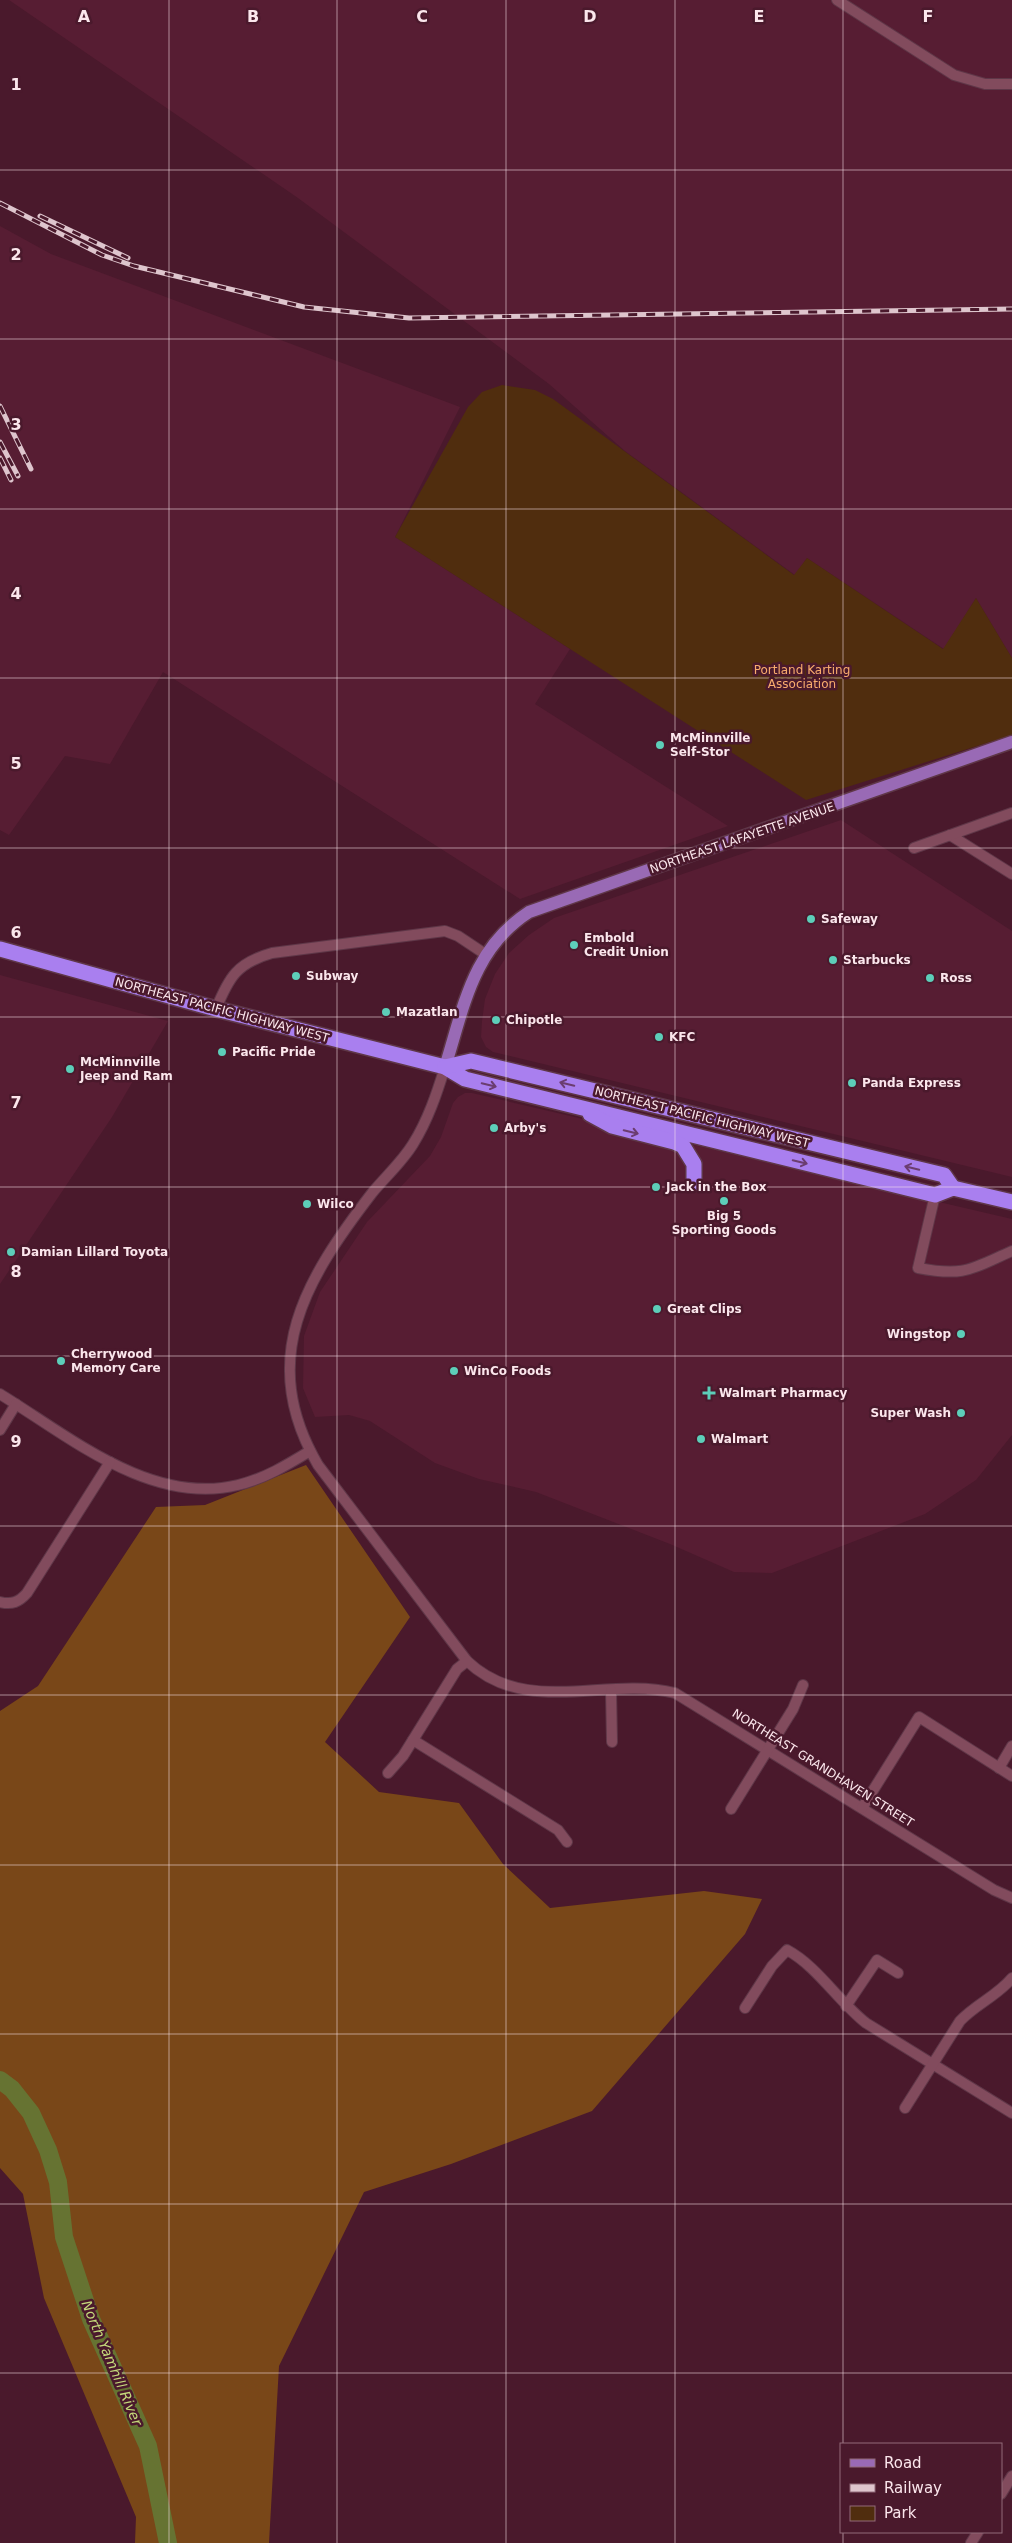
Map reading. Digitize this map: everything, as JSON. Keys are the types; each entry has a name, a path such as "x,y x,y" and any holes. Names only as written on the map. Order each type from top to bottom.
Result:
{"highway":[{"name":"NORTHEAST PACIFIC HIGHWAY WEST","path":"0,949 216,1009 445,1067 465,1079 701,1136 722,1144 935,1194"},
{"name":"NORTHEAST PACIFIC HIGHWAY WEST","path":"445,1067 471,1061 944,1175 953,1188 1012,1202"},
{"path":"571,1104 612,1126 683,1146 694,1164 694,1183"},
{"path":"595,1110 616,1107 699,1127 714,1126 720,1121"},
{"path":"722,1144 740,1136 777,1146 804,1142"},
{"path":"935,1194 953,1188"}],"main road":[{"name":"NORTHEAST LAFAYETTE AVENUE","path":"445,1067 465,999 486,954 511,923 547,904 1012,742"}],"street":[{"path":"837,0 954,76 985,84 1012,84"},
{"path":"914,848 1012,813"},
{"path":"950,835 1012,874"},
{"path":"216,1009 224,989 239,967 247,961 272,953 445,931 458,936 486,954"},
{"name":"NORTHEAST GRANDHAVEN STREET","path":"445,1067 421,1132 407,1153 354,1217 307,1294 294,1329 290,1351 289,1390 293,1410 310,1451 467,1661 479,1672 500,1684 522,1691 649,1688 674,1693 994,1890 1012,1898"},
{"path":"935,1194 918,1268 944,1273 964,1272 1012,1251"},
{"path":"0,1394 110,1462 143,1478 159,1483 200,1489 238,1485 270,1473 310,1451"},
{"path":"0,1430 16,1404"},
{"path":"0,1602 13,1604 21,1601 110,1462"},
{"path":"388,1773 413,1740 457,1669 467,1661"},
{"path":"731,1810 793,1709 803,1685"},
{"path":"611,1690 612,1742"},
{"path":"862,1808 919,1717 1012,1776"},
{"path":"413,1740 558,1830 567,1842"},
{"path":"999,1768 1012,1746"},
{"path":"745,2008 772,1966 788,1950 801,1959 846,2006 866,2023 1012,2113"},
{"path":"846,2006 877,1960 898,1973"},
{"path":"905,2108 932,2064 971,2009 996,1994 1012,1978"},
{"path":"1002,2492 1012,2476"}],"shaded area":[{"path":"9,0 1012,0 1012,658 976,598 944,649 807,558 795,575 625,451 549,384 298,198"},
{"path":"0,226 51,254 460,407 395,537 570,649 535,704 728,826 520,899 163,672 110,764 65,756 9,835 0,830"},
{"path":"841,820 1012,931 1012,1177 493,1052 486,1047 481,1037 482,1021 485,999 495,974 509,953 529,935 554,918"},
{"name":"McMinnville Jeep and Ram","path":"0,975 168,1021 112,1117 0,1284"},
{"path":"465,1093 472,1093 1012,1219 1012,1435 976,1480 925,1514 772,1573 734,1572 670,1544 536,1492 479,1479 435,1463 370,1421 349,1415 315,1417 303,1388 304,1336 320,1292 367,1222 430,1156 441,1137 453,1103"},
{"path":"306,1465 410,1617 325,1742 379,1792 459,1803 503,1864 550,1908 704,1891 762,1899 745,1934 592,2111 451,2164 364,2192 279,2366 269,2543 135,2543 136,2517 44,2298 23,2194 0,2168 0,1711 38,1686 156,1507 205,1505"}],"green space":[{"name":"Portland Karting Association","path":"502,385 535,390 553,399 794,575 807,558 943,649 976,598 1012,658 1012,735 806,800 395,537 468,407 482,392"}],"waterway":[{"name":"North Yamhill River","path":"0,2080 12,2089 31,2113 48,2150 58,2182 64,2237 91,2319 148,2446 168,2543"}],"railway":[{"path":"0,203 102,255 134,266 304,307 409,318 1012,309"},
{"path":"40,216 128,258"},
{"path":"0,406 31,469"},
{"path":"0,442 18,476"},
{"path":"0,458 11,480"}],"place":[{"name":"McMinnville Self-Stor","path":"660,745"},
{"name":"Safeway","path":"811,919"},
{"name":"Embold Credit Union","path":"574,945"},
{"name":"Starbucks","path":"833,960"},
{"name":"Subway","path":"296,976"},
{"name":"Ross","path":"930,978"},
{"name":"Mazatlan","path":"386,1012"},
{"name":"Chipotle","path":"496,1020"},
{"name":"KFC","path":"659,1037"},
{"name":"Pacific Pride","path":"222,1052"},
{"name":"McMinnville Jeep and Ram","path":"70,1069"},
{"name":"Panda Express","path":"852,1083"},
{"name":"Arby's","path":"494,1128"},
{"name":"Jack in the Box","path":"656,1187"},
{"name":"Big 5 Sporting Goods","path":"724,1201"},
{"name":"Wilco","path":"307,1204"},
{"name":"Damian Lillard Toyota","path":"11,1252"},
{"name":"Great Clips","path":"657,1309"},
{"name":"Wingstop","path":"961,1334"},
{"name":"Cherrywood Memory Care","path":"61,1361"},
{"name":"WinCo Foods","path":"454,1371"},
{"name":"Walmart Pharmacy","path":"709,1393"},
{"name":"Super Wash","path":"961,1413"},
{"name":"Walmart","path":"701,1439"}]}
